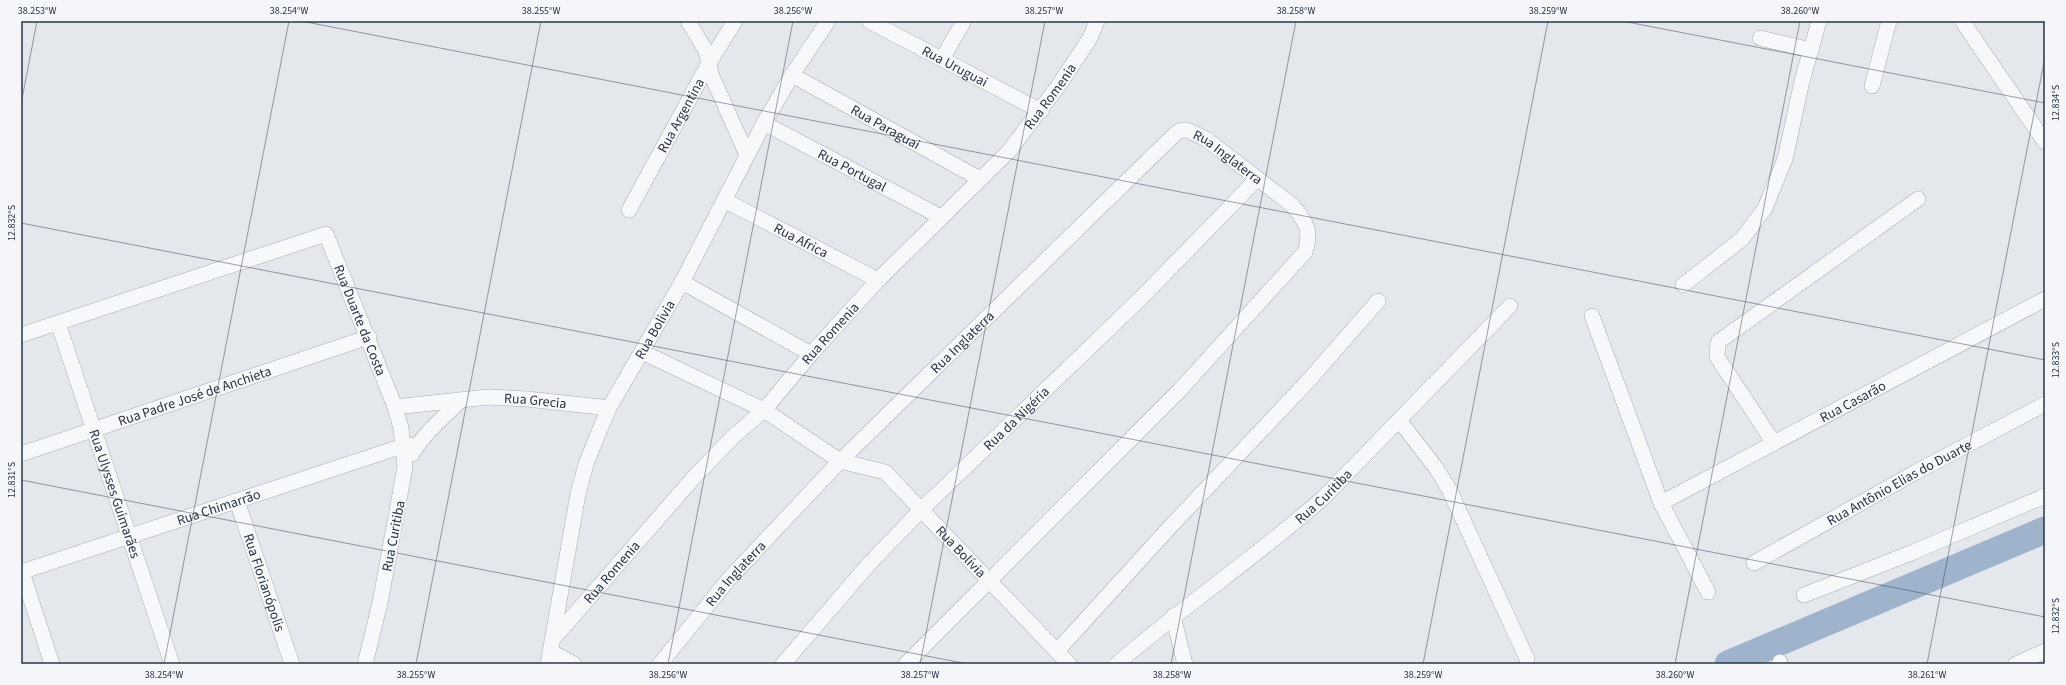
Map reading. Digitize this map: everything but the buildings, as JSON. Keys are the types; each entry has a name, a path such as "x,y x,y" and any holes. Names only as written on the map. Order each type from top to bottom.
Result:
{"street":[{"path":"688,21 706,52 711,74 747,155"},
{"name":"Rua Argentina","path":"629,210 709,63 735,21"},
{"name":"Rua Bolivia","path":"551,651 578,494 586,464 609,408 682,282 764,124 792,75 828,21"},
{"name":"Rua Uruguai","path":"869,21 1041,111"},
{"path":"942,59 964,21"},
{"name":"Rua Romenia","path":"551,651 695,476 735,435 764,410 811,354 878,280 1009,151 1041,111 1090,38 1097,21"},
{"path":"1683,285 1742,239 1765,208 1785,159 1802,81 1819,21"},
{"path":"1872,86 1889,21"},
{"path":"1962,21 2045,142"},
{"path":"1760,38 1811,50"},
{"name":"Rua Paraguai","path":"792,75 980,179"},
{"name":"Rua Portugal","path":"764,124 941,217"},
{"name":"Rua Inglaterra","path":"660,664 728,580 840,461 1175,134 1181,130 1187,130 1206,139 1257,180 1292,205 1301,215 1309,233 1305,252 1188,381 906,664"},
{"name":"Rua da Nigéria","path":"783,664 869,564 921,510 1143,296 1257,180"},
{"path":"1774,443 1717,357 1718,342 1918,199"},
{"name":"Rua Africa","path":"724,200 878,280"},
{"name":"Rua Duarte da Costa","path":"58,323 325,233 369,337 395,406"},
{"path":"682,282 811,354"},
{"name":"Rua Casarão","path":"1661,503 2045,299"},
{"path":"1057,651 1170,527 1309,380 1378,301"},
{"name":"Rua Curitiba","path":"1117,664 1173,616 1292,526 1346,477 1478,336 1510,306"},
{"path":"1592,316 1661,503 1708,592"},
{"path":"21,335 58,323"},
{"name":"Rua Ulysses Guimarães","path":"58,323 92,430 172,664"},
{"name":"Rua Padre José de Anchieta","path":"21,454 369,337"},
{"path":"642,352 764,410 840,461"},
{"name":"Rua Grecia","path":"395,406 488,398 527,399 609,408"},
{"path":"395,406 410,446 461,400"},
{"name":"Rua Antônio Elias do Duarte","path":"1754,563 1916,472 2045,404"},
{"path":"1399,420 1436,468 1451,494 1527,659"},
{"name":"Rua Curitiba","path":"365,664 380,603 410,446"},
{"name":"Rua Chimarrão","path":"21,572 410,446"},
{"name":"Rua Bolívia","path":"840,461 885,472 1069,664"},
{"path":"1804,595 1904,556 2045,496"},
{"name":"Rua Florianópolis","path":"237,501 292,664"},
{"path":"21,572 52,664"},
{"path":"1173,616 1185,664"},
{"path":"551,651 574,664"},
{"path":"2016,664 2045,651"}],"waterway":[{"path":"1728,664 2045,530"}]}
